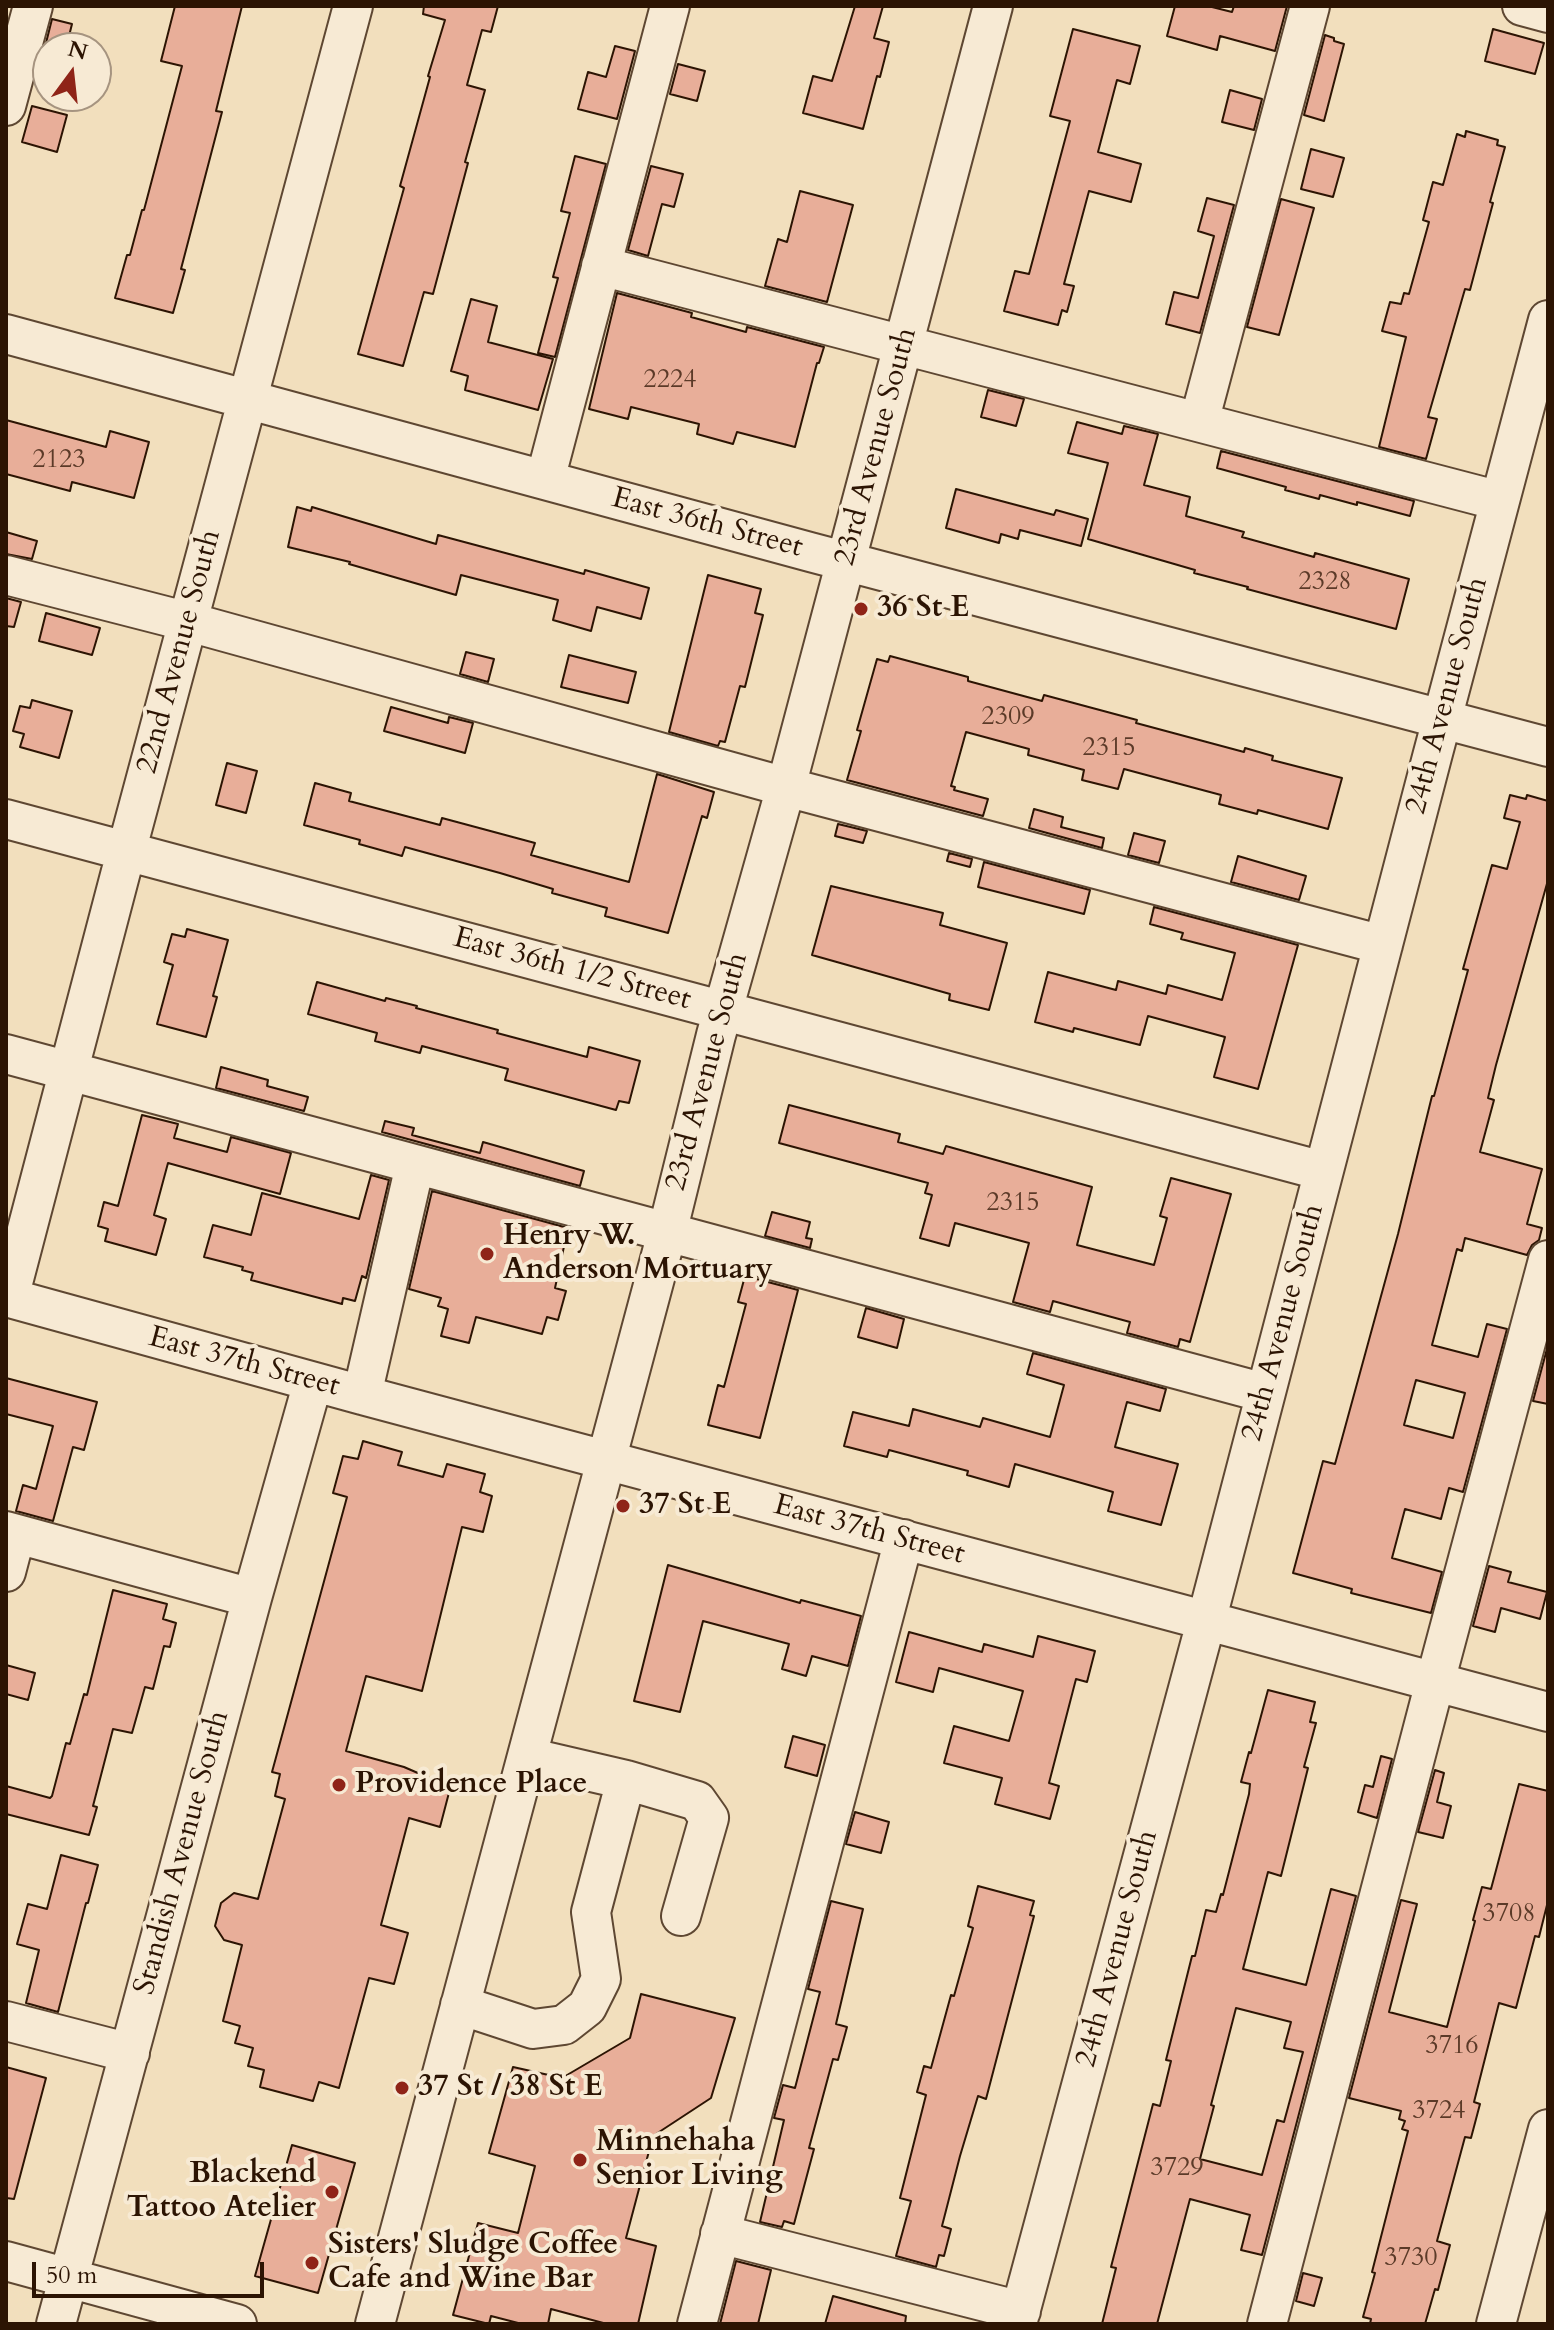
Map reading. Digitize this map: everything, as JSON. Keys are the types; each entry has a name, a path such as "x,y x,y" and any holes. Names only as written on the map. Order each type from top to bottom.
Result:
{"street":[{"path":"6,106 33,6"},
{"name":"22nd Avenue South","path":"8,1298 353,6"},
{"path":"545,480 670,6"},
{"name":"23rd Avenue South","path":"375,2324 993,6"},
{"path":"1199,422 1310,6"},
{"path":"1522,6 1548,13"},
{"path":"601,266 1500,501"},
{"name":"24th Avenue South","path":"1019,2318 1206,1622 1548,320"},
{"name":"East 36th Street","path":"6,334 846,562 1548,747"},
{"path":"6,575 1383,945"},
{"name":"East 36th 1/2 Street","path":"6,819 1323,1171"},
{"path":"6,1054 1265,1393"},
{"path":"362,1395 415,1165"},
{"path":"1267,2324 1548,1260"},
{"name":"East 37th Street","path":"8,1298 1548,1712"},
{"name":"Standish Avenue South","path":"56,2324 313,1382"},
{"path":"6,1572 11,1532 252,1598"},
{"path":"697,2324 904,1539"},
{"path":"527,1757 626,1780 697,1801 709,1818 681,1916"},
{"path":"460,2005 533,2029 564,2025 587,2007 601,1979 591,1912 626,1780"},
{"path":"6,2021 130,2053"},
{"path":"1496,2324 1548,2129"},
{"path":"720,2234 1019,2318"},
{"path":"6,2261 237,2324"}],"building":[{"path":"175,6 242,6 216,111 222,112 181,269 185,270 173,313 115,298 144,210 182,66 161,61"},
{"path":"424,6 498,6 491,32 482,30 467,85 485,90 465,162 468,163 433,294 424,292 403,366 358,354 404,188 400,186 445,20 423,14"},
{"path":"855,6 883,6 874,38 889,42 863,129 803,113 813,76 832,81"},
{"path":"1175,6 1208,6 1232,12 1234,6 1287,6 1275,51 1220,36 1217,50 1167,36"},
{"path":"52,19 72,24 70,32 49,32"},
{"path":"1073,29 1140,46 1130,84 1117,80 1098,152 1141,164 1131,202 1089,191 1064,284 1074,286 1067,312 1062,310 1058,325 1004,311 1015,271 1029,274 1070,121 1050,116"},
{"path":"1493,29 1544,43 1535,74 1485,61"},
{"path":"1325,35 1344,44 1324,121 1304,115"},
{"path":"615,46 635,51 617,119 578,109 588,72 606,77"},
{"path":"678,64 705,71 697,101 670,94"},
{"path":"1230,90 1262,99 1254,130 1222,122"},
{"path":"32,106 32,112 67,115 57,152 22,142"},
{"path":"1466,131 1498,140 1497,145 1505,147 1470,290 1465,289 1428,417 1437,419 1426,459 1379,447 1406,337 1382,331 1390,302 1401,304 1404,293 1409,294 1429,222 1423,220 1433,182 1443,185 1457,134 1465,137"},
{"path":"1311,149 1344,158 1333,197 1301,189"},
{"path":"575,156 606,164 555,357 538,353 558,278 553,277 570,213 561,211"},
{"path":"651,166 683,174 674,207 662,204 648,256 628,250"},
{"path":"800,191 853,205 827,302 765,286 778,239 787,242"},
{"path":"1207,198 1234,205 1200,333 1166,324 1174,292 1198,298 1214,236 1198,231"},
{"path":"1281,199 1314,208 1279,335 1247,327"},
{"path":"617,293 692,313 691,317 746,332 747,327 824,347 795,447 737,432 733,444 697,434 699,424 631,407 628,419 589,409"},
{"path":"471,299 497,306 488,342 553,359 538,410 465,390 468,376 451,371"},
{"path":"988,390 1024,399 1016,426 981,417"},
{"path":"6,420 106,447 110,431 149,442 134,498 72,482 70,491 6,474"},
{"path":"1077,422 1122,434 1124,426 1158,434 1144,485 1190,497 1186,516 1244,532 1242,537 1409,579 1396,629 1247,589 1194,573 1195,570 1088,539 1108,463 1068,453"},
{"path":"1221,451 1414,501 1410,516 1320,495 1319,499 1217,468"},
{"path":"956,489 1054,515 1056,510 1088,519 1081,546 1020,530 1018,539 1001,534 999,543 946,528"},
{"path":"297,507 311,511 312,507 436,544 438,535 649,588 641,619 597,607 591,631 553,620 558,600 461,575 456,595 350,562 288,547"},
{"path":"6,532 37,541 32,559 6,554"},
{"path":"708,575 761,589 755,613 763,615 745,687 740,686 725,742 720,741 718,746 669,732"},
{"path":"6,598 21,602 14,627 6,626"},
{"path":"46,613 100,628 92,655 39,641"},
{"path":"466,652 494,659 488,682 460,674"},
{"path":"569,655 636,672 628,703 561,687"},
{"path":"890,656 1042,701 1044,695 1244,752 1245,748 1273,756 1272,760 1342,778 1328,829 1258,810 1257,814 1219,804 1221,795 1124,769 1118,789 1082,780 1084,770 1028,755 1029,749 966,732 951,786 955,787 954,790 988,799 983,816 847,780 877,659 888,662"},
{"path":"32,700 72,711 59,758 20,747 24,734 13,731 20,706 30,708"},
{"path":"391,707 448,723 449,717 473,723 465,753 384,731"},
{"path":"227,763 257,771 246,813 216,805"},
{"path":"657,774 714,792 707,818 702,816 668,933 605,916 607,908 552,893 553,889 500,873 405,847 402,856 359,844 360,840 304,825 315,783 351,793 349,801 440,825 442,818 535,843 531,855 629,882"},
{"path":"1510,795 1526,799 1527,795 1548,801 1548,880 1496,1065 1488,1098 1494,1100 1480,1152 1542,1169 1527,1224 1542,1228 1539,1240 1527,1255 1465,1238 1462,1251 1457,1249 1432,1345 1478,1357 1487,1324 1507,1329 1463,1492 1449,1488 1441,1519 1405,1509 1392,1558 1442,1572 1431,1613 1351,1593 1352,1589 1293,1573 1323,1461 1335,1464 1468,970 1463,969 1492,865 1507,869 1520,822 1504,818","holes":["1416,1380 1465,1393 1453,1438 1404,1425"]},
{"path":"1034,809 1063,817 1061,827 1104,838 1102,848 1029,828"},
{"path":"838,824 867,831 863,843 835,836"},
{"path":"1134,833 1165,841 1159,863 1128,855"},
{"path":"949,853 972,859 970,867 947,861"},
{"path":"1238,856 1306,876 1299,900 1231,882"},
{"path":"984,862 1090,890 1084,914 978,887"},
{"path":"831,886 943,913 940,925 1007,943 989,1010 949,1000 950,994 812,955"},
{"path":"1154,907 1298,945 1258,1089 1214,1077 1225,1037 1148,1016 1140,1045 1074,1028 1073,1032 1035,1022 1048,972 1116,990 1118,981 1166,994 1168,985 1222,1000 1235,953 1181,939 1183,933 1150,924"},
{"path":"187,929 228,940 206,1037 157,1024 173,965 164,962 172,934 185,937"},
{"path":"317,982 385,1001 386,998 417,1006 498,1030 497,1033 587,1057 589,1047 640,1061 629,1103 619,1101 616,1110 505,1080 508,1069 422,1046 420,1053 375,1041 377,1033 308,1014"},
{"path":"221,1067 268,1080 267,1086 308,1097 304,1111 216,1088"},
{"path":"789,1105 900,1134 898,1142 943,1154 946,1146 1092,1187 1077,1245 1154,1265 1167,1218 1160,1216 1171,1178 1231,1194 1190,1342 1180,1339 1178,1347 1127,1333 1130,1322 1053,1301 1050,1312 1013,1302 1029,1243 955,1223 949,1246 920,1238 932,1195 925,1193 928,1183 779,1143"},
{"path":"142,1115 178,1124 174,1138 227,1152 231,1137 291,1153 280,1194 168,1163 154,1215 166,1219 156,1255 105,1241 108,1229 98,1226 104,1202 118,1206"},
{"path":"385,1121 414,1128 412,1135 480,1153 483,1142 584,1171 580,1186 382,1132"},
{"path":"371,1175 389,1180 366,1278 362,1276 355,1301 343,1298 342,1304 251,1280 253,1273 242,1270 243,1267 204,1257 213,1225 251,1235 262,1193 359,1219"},
{"name":"Henry W. Anderson Mortuary","path":"432,1191 568,1228 555,1288 566,1291 558,1320 547,1317 542,1334 476,1317 469,1343 441,1336 448,1309 438,1306 441,1298 409,1289"},
{"path":"772,1212 810,1222 806,1238 812,1239 810,1248 765,1236"},
{"path":"745,1276 798,1290 760,1438 708,1425 718,1385 724,1387 746,1304 738,1302"},
{"path":"866,1308 904,1319 897,1348 858,1337"},
{"path":"1548,1345 1548,1404 1533,1401"},
{"path":"1033,1353 1166,1389 1160,1411 1127,1402 1115,1447 1178,1464 1161,1525 1108,1511 1113,1492 1015,1464 1009,1487 967,1475 968,1471 889,1450 887,1457 844,1446 853,1412 909,1426 913,1409 980,1427 983,1418 1050,1437 1064,1385 1027,1374"},
{"path":"6,1378 97,1402 84,1450 73,1447 53,1521 16,1511 23,1485 36,1489 53,1426 6,1414"},
{"name":"Providence Place","path":"363,1441 402,1452 398,1465 443,1477 447,1464 485,1474 480,1492 492,1496 483,1532 462,1527 422,1691 366,1676 346,1751 404,1767 451,1785 440,1827 409,1818 381,1925 408,1933 394,1984 369,1978 339,2088 319,2082 313,2101 260,2087 264,2070 248,2066 253,2048 235,2043 240,2026 223,2021 242,1945 224,1940 215,1926 221,1903 234,1893 258,1899 285,1799 275,1796 280,1774 272,1772 347,1497 333,1493 343,1456 358,1459"},
{"path":"668,1565 800,1603 801,1600 861,1616 848,1666 812,1656 806,1676 782,1669 789,1644 703,1621 680,1712 634,1701"},
{"path":"1489,1566 1511,1572 1508,1582 1547,1592 1540,1619 1501,1608 1495,1632 1473,1626"},
{"path":"113,1590 167,1604 163,1619 176,1623 170,1647 164,1646 153,1689 145,1687 132,1733 113,1729 93,1806 97,1807 89,1835 6,1814 6,1786 52,1796 66,1743 70,1744 84,1694 87,1695"},
{"path":"909,1632 982,1652 984,1644 1033,1657 1038,1636 1095,1651 1087,1682 1076,1679 1049,1783 1059,1786 1050,1819 995,1804 1002,1778 944,1763 954,1726 1009,1741 1023,1691 939,1668 933,1692 896,1682"},
{"path":"6,1665 35,1673 28,1700 6,1694"},
{"path":"1268,1690 1315,1702 1310,1722 1316,1723 1304,1767 1308,1768 1281,1876 1268,1872 1243,1969 1306,1985 1331,1889 1356,1896 1262,2255 1241,2250 1250,2215 1190,2199 1157,2324 1102,2324 1116,2268 1111,2267 1153,2104 1160,2106 1171,2061 1166,2060 1192,1956 1195,1956 1206,1910 1216,1912 1223,1895 1249,1794 1250,1784 1241,1782","holes":["1236,2008 1291,2022 1284,2048 1303,2052 1284,2122 1277,2120 1262,2175 1200,2159"]},
{"path":"793,1736 825,1745 817,1776 785,1767"},
{"path":"1381,1756 1392,1759 1377,1818 1358,1812 1365,1785 1373,1787"},
{"path":"1435,1770 1444,1773 1437,1802 1451,1806 1443,1838 1418,1832"},
{"path":"1519,1784 1548,1791 1548,1901 1539,1937 1535,1936 1516,2008 1499,2003 1474,2102 1480,2104 1471,2138 1465,2137 1437,2241 1450,2245 1425,2324 1370,2324 1371,2319 1363,2317 1408,2131 1402,2129 1405,2121 1399,2119 1401,2111 1349,2098 1401,1900 1417,1904 1389,2012 1447,2027 1482,1887 1491,1889"},
{"path":"855,1812 889,1822 881,1853 846,1844"},
{"path":"61,1855 98,1865 58,2012 26,2003 39,1950 17,1944 28,1904 47,1909"},
{"path":"978,1886 1034,1901 1030,1915 1034,1916 986,2099 978,2096 960,2156 942,2226 951,2229 944,2256 939,2255 936,2267 896,2256 911,2201 900,2198 926,2095 917,2092 924,2066 931,2068 951,1995 954,1996 973,1928 968,1926"},
{"path":"831,1901 863,1909 836,2024 847,2027 838,2060 833,2059 809,2148 814,2149 794,2224 784,2221 782,2227 760,2222 784,2120 774,2118 783,2085 795,2088 820,1992 808,1989"},
{"name":"Minnehaha Senior Living","path":"641,1994 735,2018 711,2098 653,2136 626,2238 656,2246 638,2324 607,2324 551,2309 548,2324 522,2324 491,2316 489,2324 453,2315 478,2223 518,2233 535,2166 489,2153 513,2067 562,2078 630,2038"},
{"path":"6,2067 46,2078 14,2199 6,2198"},
{"path":"292,2145 355,2163 318,2293 255,2276"},
{"path":"736,2261 771,2270 758,2324 720,2324"},
{"path":"1303,2273 1322,2278 1314,2306 1296,2301"},
{"path":"833,2296 906,2316 905,2324 825,2324"}],"place":[{"name":"36 St E","path":"861,609"},
{"name":"Henry W. Anderson Mortuary","path":"487,1254"},
{"name":"37 St E","path":"623,1506"},
{"name":"Providence Place","path":"339,1785"},
{"name":"37 St / 38 St E","path":"402,2088"},
{"name":"Minnehaha Senior Living","path":"580,2160"},
{"name":"Blackend Tattoo Atelier","path":"332,2192"},
{"name":"Sisters' Sludge Coffee Cafe and Wine Bar","path":"312,2263"}]}
